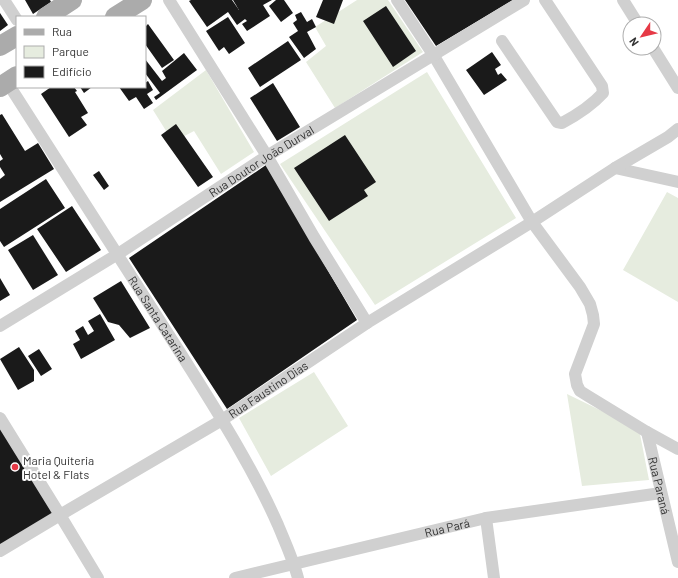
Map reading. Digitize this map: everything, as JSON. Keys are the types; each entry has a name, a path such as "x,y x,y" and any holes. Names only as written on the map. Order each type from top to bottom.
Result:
{"main road":[{"path":"48,16 72,0"},
{"path":"0,46 16,37"}],"street":[{"path":"4,0 16,18"},
{"path":"169,0 267,156 314,237 368,323"},
{"path":"397,0 434,56 532,222 580,287 590,304 594,324 575,374 577,386 580,391 678,449"},
{"name":"Rua Doutor João Durval","path":"0,326 118,254 267,156 524,0"},
{"path":"502,41 557,122 562,123 598,98 603,93 602,86 545,0"},
{"path":"623,0 633,16"},
{"path":"658,56 678,88"},
{"name":"Rua Santa Catarina","path":"8,82 118,254 249,465 261,488 294,564 298,578"},
{"name":"Rua Faustino Dias","path":"0,551 60,514 222,420 368,323 532,222 615,168 668,137 678,129"},
{"path":"615,168 678,182"},
{"path":"0,418 98,578"},
{"name":"Rua Paraná","path":"647,432 678,562"},
{"name":"Rua Pará","path":"235,578 486,518 661,493"},
{"path":"486,518 494,578"}],"green space":[{"path":"357,0 388,0 423,52 335,108 306,62 326,46 315,27"},
{"path":"206,70 254,152 221,174 194,131 173,142 153,110"},
{"path":"427,72 516,218 375,305 280,164"},
{"path":"667,192 678,198 678,302 623,270"},
{"path":"314,372 348,426 271,476 239,418"},
{"path":"567,394 639,429 649,480 582,486"}],"building":[{"path":"25,0 50,0 51,2 33,14"},
{"path":"232,0 239,10 233,0 272,0 263,5 270,16 247,31 242,24 247,21 245,19 237,25 228,12 207,27 189,1"},
{"path":"276,0 284,0 293,13 281,22 269,6"},
{"path":"323,0 343,0 334,24 316,17"},
{"path":"405,0 513,0 436,46"},
{"path":"386,6 416,51 393,67 363,21"},
{"path":"301,12 307,22 312,19 316,27 307,32 316,49 304,58 289,37 298,31 293,23 297,20 295,15"},
{"path":"0,13 8,25 0,31"},
{"path":"228,17 245,43 229,54 224,47 219,51 206,31"},
{"path":"148,24 174,60 162,68 146,45 146,26"},
{"path":"288,41 301,60 260,87 248,68"},
{"path":"492,52 501,65 495,69 498,75 501,73 507,80 484,95 466,70"},
{"path":"184,53 197,70 156,100 154,97 160,93 146,74 146,60 162,81 166,78 162,71"},
{"path":"148,81 153,90 147,94 153,103 144,109 136,97 129,101 120,88 146,88 146,82"},
{"path":"273,83 300,127 277,141 250,98"},
{"path":"50,88 75,88 77,91 75,92 88,113 81,117 87,125 69,137 41,94"},
{"path":"81,88 91,88 84,93"},
{"path":"2,114 25,151 38,143 54,169 0,202 0,179 5,175 0,167 0,161 3,159 0,154 0,115"},
{"path":"176,124 213,177 198,187 161,135"},
{"path":"345,135 376,182 364,190 368,196 329,221 294,168"},
{"path":"266,165 357,320 227,409 129,258"},
{"path":"99,171 109,186 104,190 93,175"},
{"path":"46,179 65,208 4,247 0,241 0,209"},
{"path":"72,206 101,250 66,272 37,229"},
{"path":"33,235 58,275 33,290 8,250"},
{"path":"0,278 10,295 0,301"},
{"path":"121,281 150,328 130,338 119,325 108,322 93,298"},
{"path":"100,314 115,340 81,359 73,344 80,340 75,331 83,326 88,335 94,331 88,321"},
{"path":"19,347 34,370 34,381 18,390 0,359"},
{"path":"39,349 52,369 41,376 28,356"},
{"name":"Maria Quiteria Hotel & Flats","path":"0,422 58,512 0,548"}],"place":[{"name":"Maria Quiteria Hotel & Flats","path":"15,467"}]}
